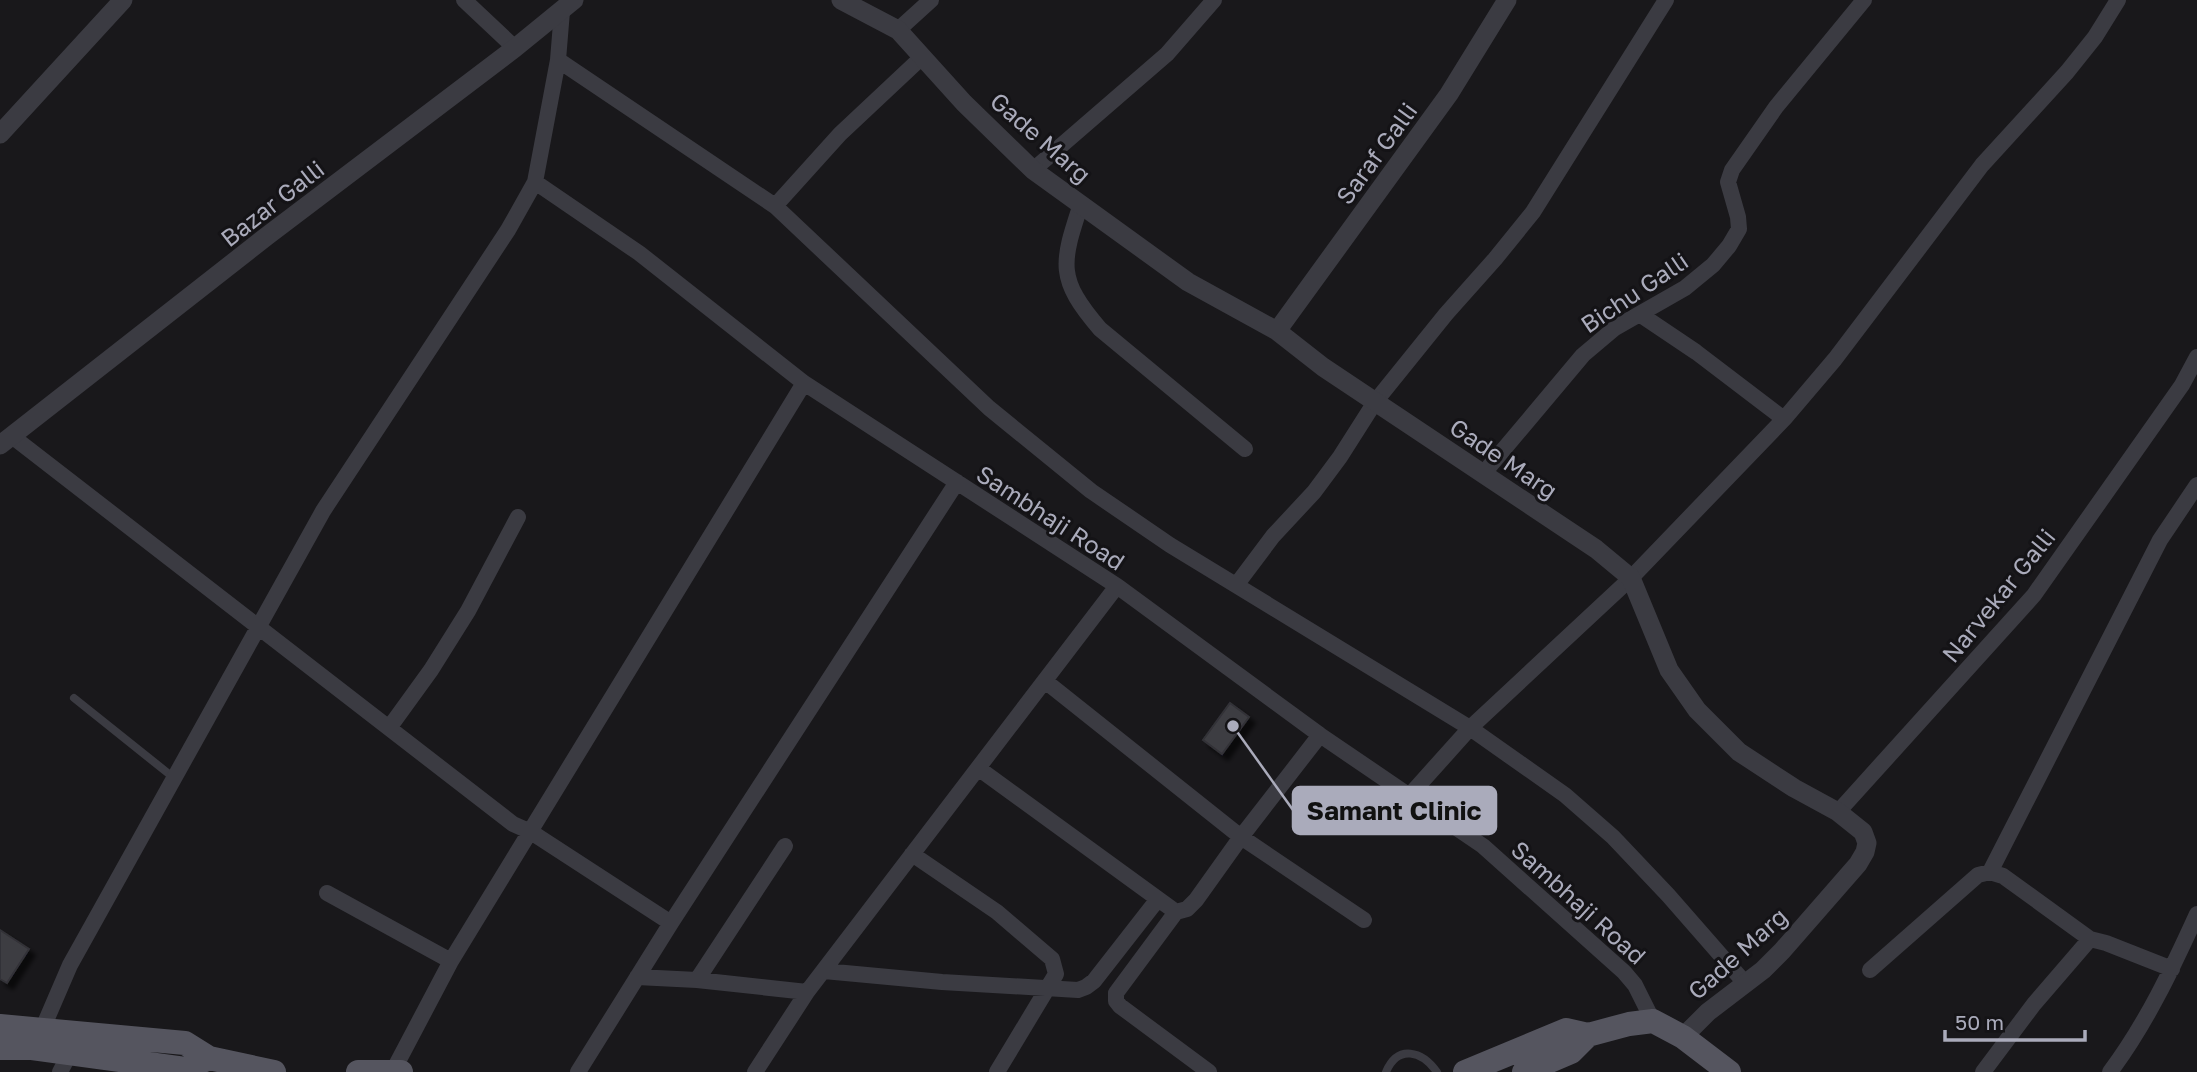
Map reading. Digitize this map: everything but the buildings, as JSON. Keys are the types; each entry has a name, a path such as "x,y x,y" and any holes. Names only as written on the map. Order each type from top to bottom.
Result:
{"main road":[{"path":"1465,1072 1566,1030 1588,1035 1629,1024 1653,1021 1683,1037 1729,1072"},
{"path":"0,1026 186,1043 209,1058 266,1072"},
{"path":"1524,1072 1570,1052 1588,1035"},
{"path":"0,1048 32,1048 65,1063 185,1069 209,1058"},
{"path":"358,1072 397,1071"}],"street":[{"path":"0,134 123,0"},
{"path":"464,0 515,48"},
{"name":"Gade Marg","path":"841,0 898,30 964,103 1033,170 1188,282 1277,331 1323,367 1596,549 1631,578 1669,670 1696,710 1739,752 1838,813 1863,832 1867,843 1858,864 1782,951 1707,1012 1683,1037"},
{"path":"898,30 931,0"},
{"path":"1033,170 1167,54 1214,0"},
{"name":"Saraf Galli","path":"1277,331 1449,94 1507,0"},
{"path":"1237,584 1273,536 1321,483 1375,402 1533,212 1666,0"},
{"name":"Bichu Galli","path":"1483,474 1583,355 1615,328 1685,288 1713,265 1729,246 1739,229 1728,182 1732,170 1776,107 1864,0"},
{"path":"1409,796 1470,728 1631,578 1784,419 1835,359 1982,165 2067,72 2095,37 2118,0"},
{"path":"43,1030 70,965 323,511 508,230 535,182 568,5"},
{"name":"Bazar Galli","path":"6,441 568,5"},
{"path":"775,206 840,134 921,58"},
{"path":"558,60 775,206 989,408 1091,491 1170,545 1470,728 1564,795 1613,836 1745,983"},
{"name":"Sambhaji Road","path":"535,182 639,253 804,383 1117,586 1320,735 1483,846 1624,972 1636,985 1653,1021"},
{"path":"1082,204 1067,247 1066,274 1080,306 1100,329 1245,449"},
{"path":"1641,314 1784,419"},
{"name":"Narvekar Galli","path":"1838,813 2034,595 2182,385 2197,357"},
{"path":"397,1071 451,961 804,383"},
{"path":"6,441 258,628 513,824 531,832 671,923"},
{"path":"578,1072 671,923 957,482"},
{"path":"1990,872 2160,540 2197,485"},
{"path":"389,729 461,623 518,517"},
{"path":"755,1072 807,992 1117,586"},
{"path":"1045,681 1241,837 1364,920"},
{"path":"1209,1072 1119,1006 1116,993 1175,912 1187,909 1196,900 1320,735"},
{"path":"978,768 1175,912"},
{"path":"697,980 785,846"},
{"path":"912,853 997,912 1052,959 1056,974 997,1072"},
{"path":"1870,970 1978,875 1990,872 2003,876 2090,939 2172,969"},
{"path":"327,893 451,961"},
{"path":"824,971 942,982 1079,990 1094,981 1158,899"},
{"path":"2110,1072 2172,969 2197,915"},
{"path":"1983,1072 2034,1004 2090,939"},
{"path":"637,977 697,980 807,992"}],"lane":[{"path":"74,698 174,778"},
{"path":"1386,1072 1390,1063 1399,1055 1410,1053 1420,1055 1437,1072"}],"place":[{"name":"Samant Clinic","path":"1233,726"}]}
